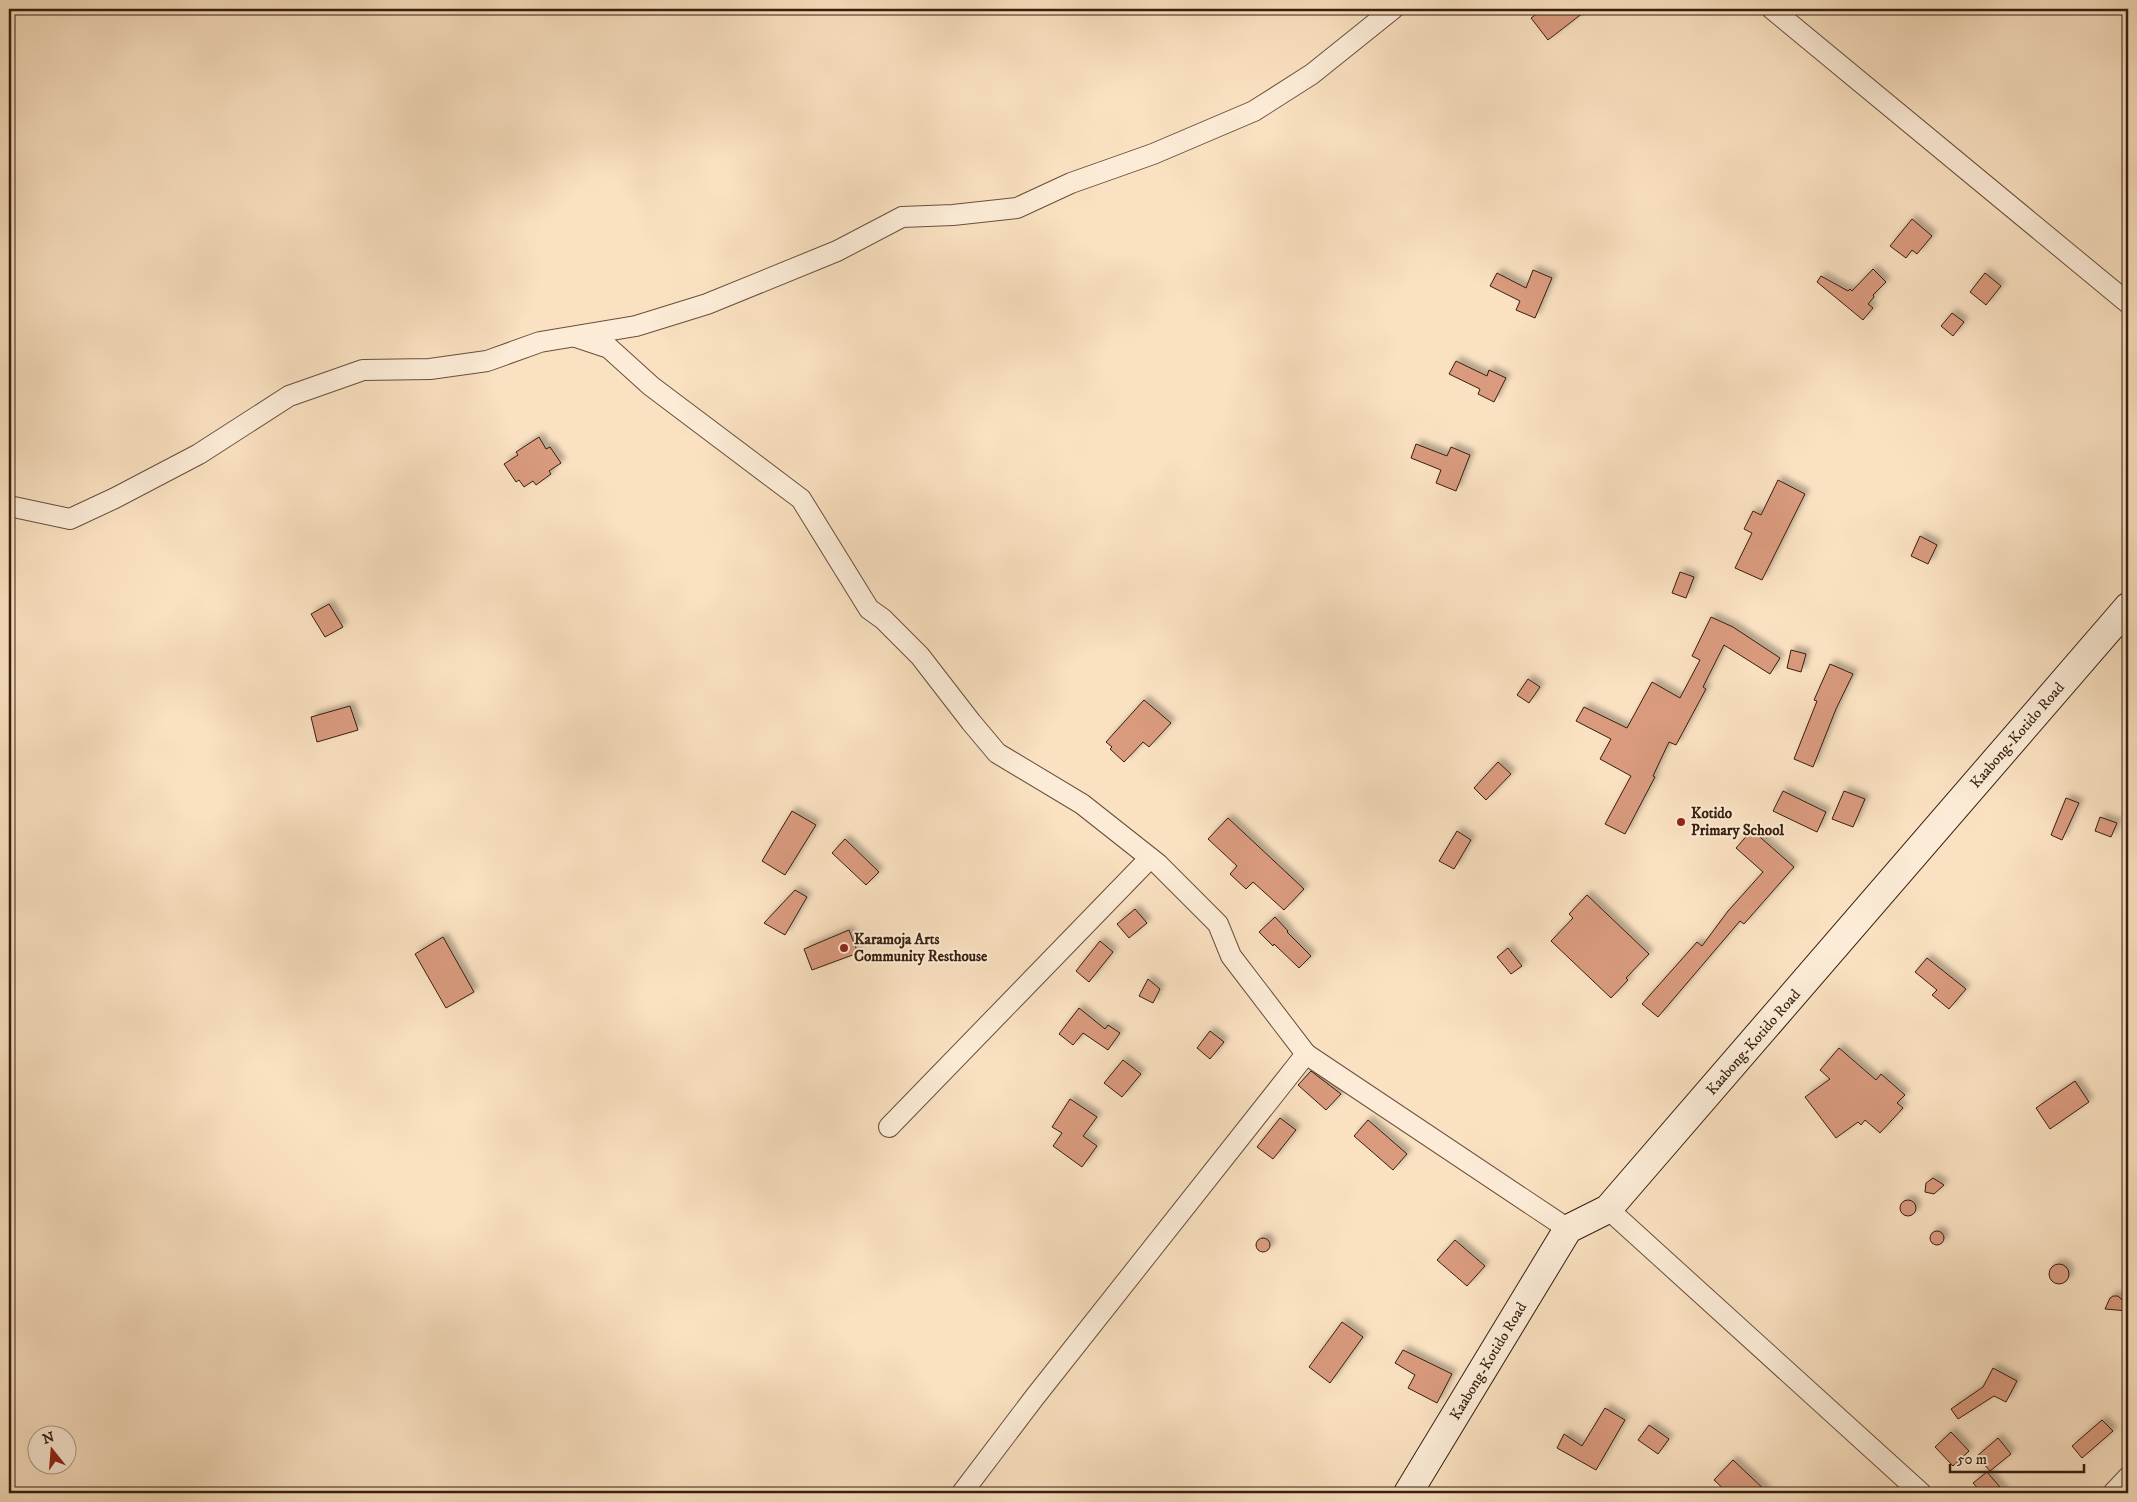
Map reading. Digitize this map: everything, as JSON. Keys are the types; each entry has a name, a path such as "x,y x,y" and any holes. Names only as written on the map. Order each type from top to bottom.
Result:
{"main road":[{"name":"Kaabong-Kotido Road","path":"1408,1493 1568,1229 1608,1209 2128,607"}],"street":[{"path":"9,506 70,519 199,454 289,396 363,370 430,369 487,361 540,342 636,326 707,304 837,251 902,217 953,215 1017,208 1071,183 1154,154 1254,111 1312,74 1393,9"},
{"path":"1772,9 2128,304"},
{"path":"573,336 608,348 651,386 801,499 869,609 883,619 920,656 970,722 997,753 1082,804 1150,858 1218,924 1231,956 1306,1054 1568,1229"},
{"path":"889,1127 1150,858"},
{"path":"962,1493 1034,1398 1306,1054"},
{"path":"1608,1209 1921,1493"},
{"path":"2113,1493 2128,1477"}],"building":[{"path":"1543,9 1588,9 1548,40 1531,18"},
{"path":"1912,219 1932,236 1917,254 1912,250 1906,258 1890,246"},
{"path":"1873,269 1886,282 1873,295 1874,297 1868,304 1873,308 1863,320 1817,282 1821,276 1848,291 1850,289 1852,291"},
{"path":"1533,270 1552,278 1535,318 1516,310 1520,301 1490,286 1497,273 1526,288"},
{"path":"1985,273 2001,286 1986,305 1970,292"},
{"path":"1952,313 1964,322 1953,336 1941,326"},
{"path":"1456,361 1487,376 1489,370 1506,378 1494,402 1478,394 1480,389 1449,374"},
{"path":"539,437 546,449 550,447 561,463 549,471 551,474 536,485 533,481 524,487 519,480 516,482 504,464 518,455 516,452"},
{"path":"1416,444 1447,456 1451,447 1470,455 1456,491 1436,483 1441,470 1411,458"},
{"path":"1778,480 1805,494 1762,580 1735,568 1752,533 1744,529 1753,511 1761,515"},
{"path":"1920,536 1937,545 1928,564 1911,556"},
{"path":"1680,572 1694,577 1686,598 1672,593"},
{"path":"329,604 343,627 325,637 311,614"},
{"path":"1711,617 1733,627 1780,658 1770,674 1724,645 1703,687 1706,689 1676,745 1669,742 1653,776 1655,777 1625,834 1605,824 1631,776 1600,759 1611,739 1576,721 1584,707 1627,728 1652,682 1680,698 1700,660 1692,656"},
{"path":"1791,650 1806,654 1801,672 1787,668"},
{"path":"1830,664 1853,674 1836,709 1813,767 1794,759 1817,701 1814,700"},
{"path":"1528,679 1540,687 1529,703 1517,695"},
{"path":"1144,700 1171,723 1149,747 1143,742 1124,762 1110,749 1112,747 1106,742"},
{"path":"350,706 358,730 317,742 311,717"},
{"path":"1498,762 1511,774 1486,800 1474,788"},
{"path":"1783,791 1826,812 1817,832 1773,811"},
{"path":"1844,791 1865,799 1853,827 1832,819"},
{"path":"2066,798 2079,803 2062,840 2051,835"},
{"path":"792,811 816,825 785,875 762,861"},
{"path":"2100,817 2117,823 2111,837 2095,831"},
{"path":"1228,818 1304,889 1284,910 1253,882 1246,889 1230,874 1237,866 1208,839"},
{"path":"1752,830 1794,867 1744,924 1740,921 1658,1017 1642,1004 1697,942 1702,946 1728,911 1763,872 1736,848"},
{"path":"1457,831 1471,840 1454,869 1439,861"},
{"path":"845,839 879,872 866,885 832,853"},
{"path":"795,890 807,897 785,935 764,923"},
{"path":"1587,895 1649,954 1626,978 1628,980 1611,998 1551,941 1573,918 1569,914"},
{"path":"1135,909 1147,923 1129,938 1117,924"},
{"path":"1275,917 1311,956 1299,968 1259,932"},
{"path":"849,930 858,953 812,970 804,949"},
{"path":"443,937 474,992 446,1008 415,954"},
{"path":"1100,941 1113,952 1089,982 1076,971"},
{"path":"1508,948 1522,966 1511,974 1497,957"},
{"path":"1927,958 1966,989 1949,1009 1932,995 1937,990 1915,972"},
{"path":"1148,979 1160,989 1153,1003 1139,996"},
{"path":"1079,1008 1105,1029 1108,1025 1120,1033 1108,1050 1083,1033 1073,1045 1059,1034"},
{"path":"1210,1031 1224,1042 1210,1059 1197,1048"},
{"path":"1839,1048 1876,1080 1881,1074 1905,1095 1897,1103 1903,1108 1880,1133 1865,1120 1861,1125 1858,1122 1836,1138 1805,1097 1830,1079 1820,1070"},
{"path":"1123,1060 1141,1074 1122,1097 1104,1083"},
{"path":"1311,1071 1341,1094 1326,1110 1298,1085"},
{"path":"2075,1081 2089,1102 2050,1129 2036,1108"},
{"path":"1070,1099 1097,1117 1083,1136 1097,1146 1082,1167 1053,1146 1062,1133 1052,1127"},
{"path":"1280,1118 1296,1130 1273,1159 1257,1147"},
{"path":"1368,1120 1407,1154 1393,1170 1354,1136"},
{"path":"1933,1178 1944,1185 1934,1194 1925,1192 1926,1183"},
{"path":"1908,1200 1914,1202 1916,1208 1914,1214 1908,1216 1902,1214 1900,1208 1902,1202"},
{"path":"1934,1231 1940,1231 1944,1238 1940,1245 1934,1245 1930,1241 1930,1235"},
{"path":"1260,1238 1266,1238 1270,1245 1266,1252 1260,1252 1256,1248 1256,1242"},
{"path":"1455,1240 1485,1266 1467,1286 1437,1260"},
{"path":"2059,1264 2066,1267 2069,1274 2066,1281 2059,1284 2052,1281 2049,1274 2052,1267"},
{"path":"2118,1296 2128,1306 2128,1311 2105,1309 2110,1298"},
{"path":"1342,1322 1363,1337 1330,1383 1309,1367"},
{"path":"1403,1350 1452,1374 1437,1403 1408,1388 1415,1375 1395,1363"},
{"path":"1993,1368 2017,1381 2006,1402 1994,1396 1958,1419 1951,1409 1983,1387"},
{"path":"1605,1408 1625,1420 1596,1470 1557,1448 1564,1434 1582,1446"},
{"path":"2102,1420 2113,1431 2082,1458 2072,1446"},
{"path":"1649,1425 1669,1439 1658,1454 1638,1440"},
{"path":"1951,1432 1969,1451 1953,1466 1935,1447"},
{"path":"1998,1438 2011,1454 1990,1471 1977,1456"},
{"path":"1733,1460 1768,1493 1728,1493 1714,1480"},
{"path":"1987,1472 2005,1493 1982,1493 1973,1483"}],"place":[{"name":"Kotido Primary School","path":"1681,822"},
{"name":"Karamoja Arts Community Resthouse","path":"844,948"}]}
